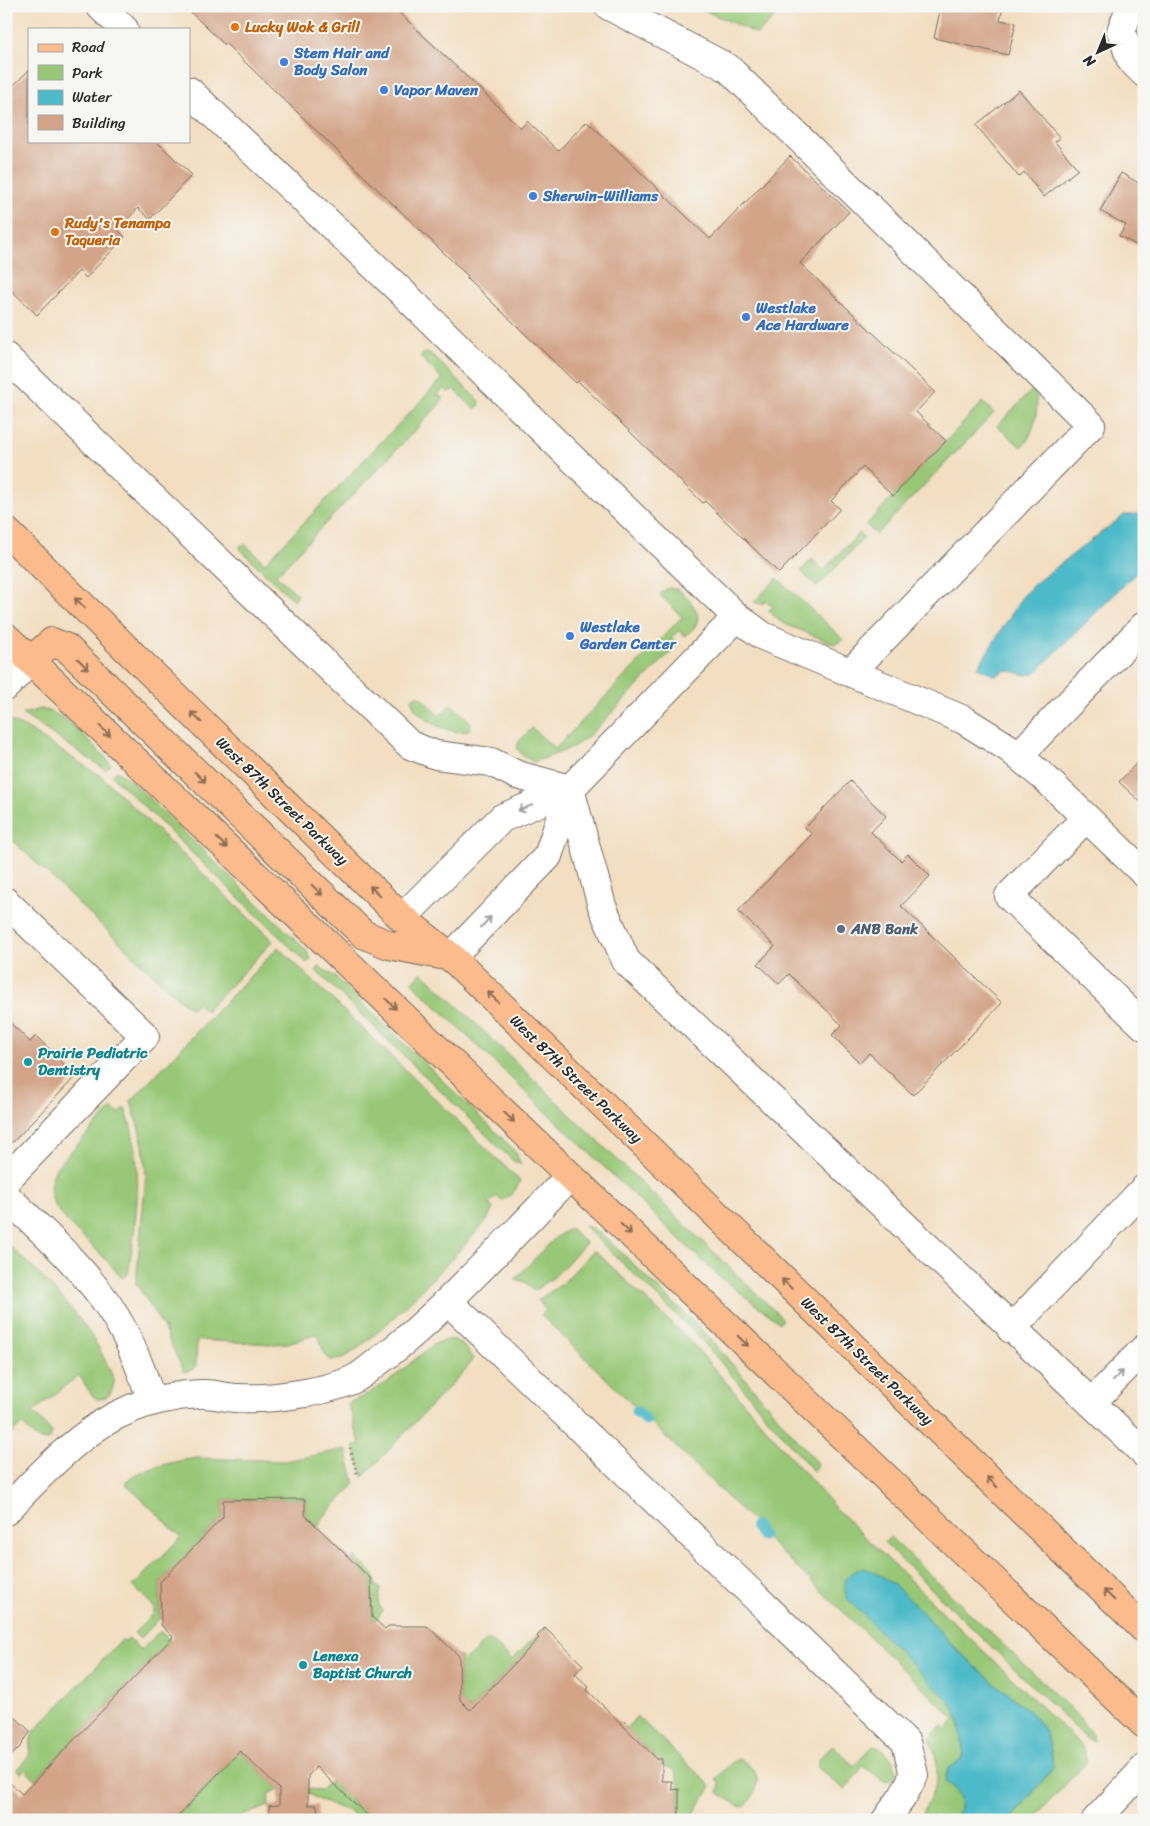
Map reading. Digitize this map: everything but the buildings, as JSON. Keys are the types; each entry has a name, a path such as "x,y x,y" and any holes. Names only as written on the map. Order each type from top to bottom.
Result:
{"main road":[{"name":"West 87th Street Parkway","path":"6,531 402,918 451,957 1144,1629"},
{"path":"6,636 1144,1724"},
{"path":"31,660 52,642 66,648 363,934 390,945 451,957"}],"street":[{"path":"100,6 123,28"},
{"path":"609,6 728,68 1091,425 851,672"},
{"path":"1131,6 1121,31 1131,60 1144,73"},
{"path":"190,92 406,296 737,617 763,636 964,720 1010,749 1047,780 1144,873"},
{"path":"6,358 410,745 436,755 490,762 517,775 570,789"},
{"path":"402,918 502,818 570,789 737,617"},
{"path":"1018,756 1144,626"},
{"path":"6,686 31,660"},
{"path":"451,957 548,856 570,789"},
{"path":"570,789 602,906 626,962 1011,1329 1144,1453"},
{"path":"1086,818 1009,896 1144,1026"},
{"path":"6,902 145,1036 6,1180"},
{"path":"6,1511 86,1434 123,1412 152,1402 202,1393 238,1398 278,1396 338,1385 357,1378 412,1334 448,1301 570,1176"},
{"path":"1011,1329 1144,1189"},
{"path":"6,1196 79,1268 106,1303 129,1340 152,1402"},
{"path":"448,1301 906,1742 914,1775 903,1796 886,1820"},
{"path":"1091,1403 1144,1349"},
{"path":"1096,1820 1144,1769"}],"path":[{"path":"350,1448 357,1474"},
{"path":"625,1722 628,1718"}],"green space":[{"path":"695,6 786,6 757,34"},
{"path":"425,353 430,353 479,401 480,405 473,408 454,389 448,392 444,388 438,395 443,398 440,404 276,575 297,594 296,599 292,599 241,550 240,546 245,544 265,563 442,379 421,358"},
{"path":"1033,389 1036,395 1037,411 1030,436 1021,447 997,426"},
{"path":"983,402 994,413 876,535 866,525"},
{"path":"859,533 864,538 817,587 801,571 812,559 824,570"},
{"path":"777,578 843,639 834,644 785,624 769,611 773,606 766,601 762,604 754,602"},
{"path":"668,588 680,592 695,608 698,618 694,627 684,636 679,630 671,638 676,643 670,653 591,734 572,748 534,762 523,756 517,748 519,741 532,728 555,749 682,617 661,596 661,593"},
{"path":"419,695 439,716 451,704 471,723 470,729 455,731 445,729 427,719 414,706 412,699"},
{"path":"41,709 60,716 68,722 111,765 106,770 22,714"},
{"path":"10,721 26,728 102,777 273,941 206,1011 197,1003 192,1009 182,1002 6,834 6,724"},
{"path":"117,771 131,781 306,950 311,959 307,963 112,776"},
{"path":"278,947 520,1181 508,1197 501,1201 497,1196 489,1204 493,1208 486,1222 410,1302 362,1345 344,1357 331,1360 328,1358 324,1353 318,1334 287,1343 273,1344 197,1340 196,1365 192,1370 184,1372 162,1325 136,1283 146,1175 143,1144 131,1101"},
{"path":"319,967 333,975 506,1142 516,1153 521,1165 512,1160 316,971"},
{"path":"422,972 783,1319 780,1323 717,1275 412,983"},
{"path":"112,1108 119,1114 125,1108 135,1149 137,1170 136,1211 131,1253 128,1274 122,1278 58,1210 53,1200 51,1189 52,1177 59,1164"},
{"path":"584,1226 604,1236 706,1334 814,1459 817,1466 813,1471 699,1337"},
{"path":"570,1228 586,1243 554,1277 534,1291 525,1282 515,1279 556,1237"},
{"path":"6,1242 68,1305 94,1340 114,1380 110,1394 104,1398 97,1399 91,1394 79,1375 33,1412 52,1432 50,1439 46,1440 34,1437 22,1424 6,1440 6,1318 8,1316 6,1315"},
{"path":"595,1251 692,1343 835,1508 1082,1746 1087,1762 1032,1820 1010,1820 1053,1768 1050,1745 1046,1734 1040,1724 1027,1710 989,1679 901,1592 949,1701 955,1709 959,1720 964,1752 960,1760 948,1769 945,1781 955,1789 960,1798 959,1814 956,1820 928,1820 922,1815 937,1782 937,1763 930,1738 942,1725 947,1729 955,1719 763,1535 756,1525 541,1315 546,1310 538,1300 562,1284"},
{"path":"447,1340 459,1342 473,1358 465,1370 363,1477 354,1446 360,1443 348,1403 389,1381 434,1344"},
{"path":"346,1449 355,1484 319,1522 320,1524 317,1527 305,1515 305,1499 223,1500 223,1517 160,1582 160,1618 140,1639 134,1633 154,1613 154,1607 133,1586 181,1537 125,1483 149,1469 188,1459 285,1461"},
{"path":"890,1537 1078,1716 1092,1735 1094,1742 1086,1738 884,1543"},
{"path":"355,1557 374,1575 376,1586 381,1589 378,1603 383,1611 375,1620 372,1617 371,1579 352,1560"},
{"path":"545,1627 547,1629 539,1638 470,1710 460,1700 459,1656 464,1661 487,1640 490,1640 512,1660"},
{"path":"160,1631 170,1640 35,1780 25,1769 21,1773 17,1769 29,1756 34,1731 122,1640 126,1641 128,1638 141,1650"},
{"path":"637,1716 711,1786 690,1820 679,1820 679,1793 676,1773 672,1768 661,1766 657,1759 626,1729"},
{"path":"833,1745 854,1766 872,1747 879,1748 894,1763 895,1774 892,1779 886,1782 863,1766 845,1790 818,1768 817,1765 824,1753"},
{"path":"240,1751 279,1789 268,1794 269,1806 244,1815 238,1820 174,1820"},
{"path":"738,1759 753,1770 757,1780 752,1797 746,1805 741,1807 718,1793 720,1782 716,1779 733,1761"},
{"path":"330,1781 368,1816 365,1820 358,1818 348,1811 322,1802 308,1793 308,1789 321,1790"}],"water":[{"path":"1139,514 1144,516 1144,565 1034,674 1026,675 1006,670 995,676 978,667 1022,597 1033,585 1124,515"},
{"path":"863,1568 875,1572 899,1589 956,1649 1028,1710 1046,1734 1050,1745 1053,1768 1010,1820 956,1820 961,1803 960,1798 955,1789 945,1782 948,1769 964,1756 959,1720 955,1709 848,1600 845,1589 846,1580 852,1572"}],"waterway":[{"path":"636,1411 646,1420"},
{"path":"755,1526 762,1536"}],"place":[{"name":"Lucky Wok & Grill","path":"235,27"},
{"name":"Stem Hair and Body Salon","path":"284,62"},
{"name":"Vapor Maven","path":"384,90"},
{"name":"Sherwin-Williams","path":"533,196"},
{"name":"Rudy's Tenampa Taqueria","path":"55,232"},
{"name":"Westlake Ace Hardware","path":"746,317"},
{"name":"Westlake Garden Center","path":"570,636"},
{"name":"ANB Bank","path":"841,929"},
{"name":"Prairie Pediatric Dentistry","path":"28,1062"},
{"name":"Lenexa Baptist Church","path":"303,1665"}]}
